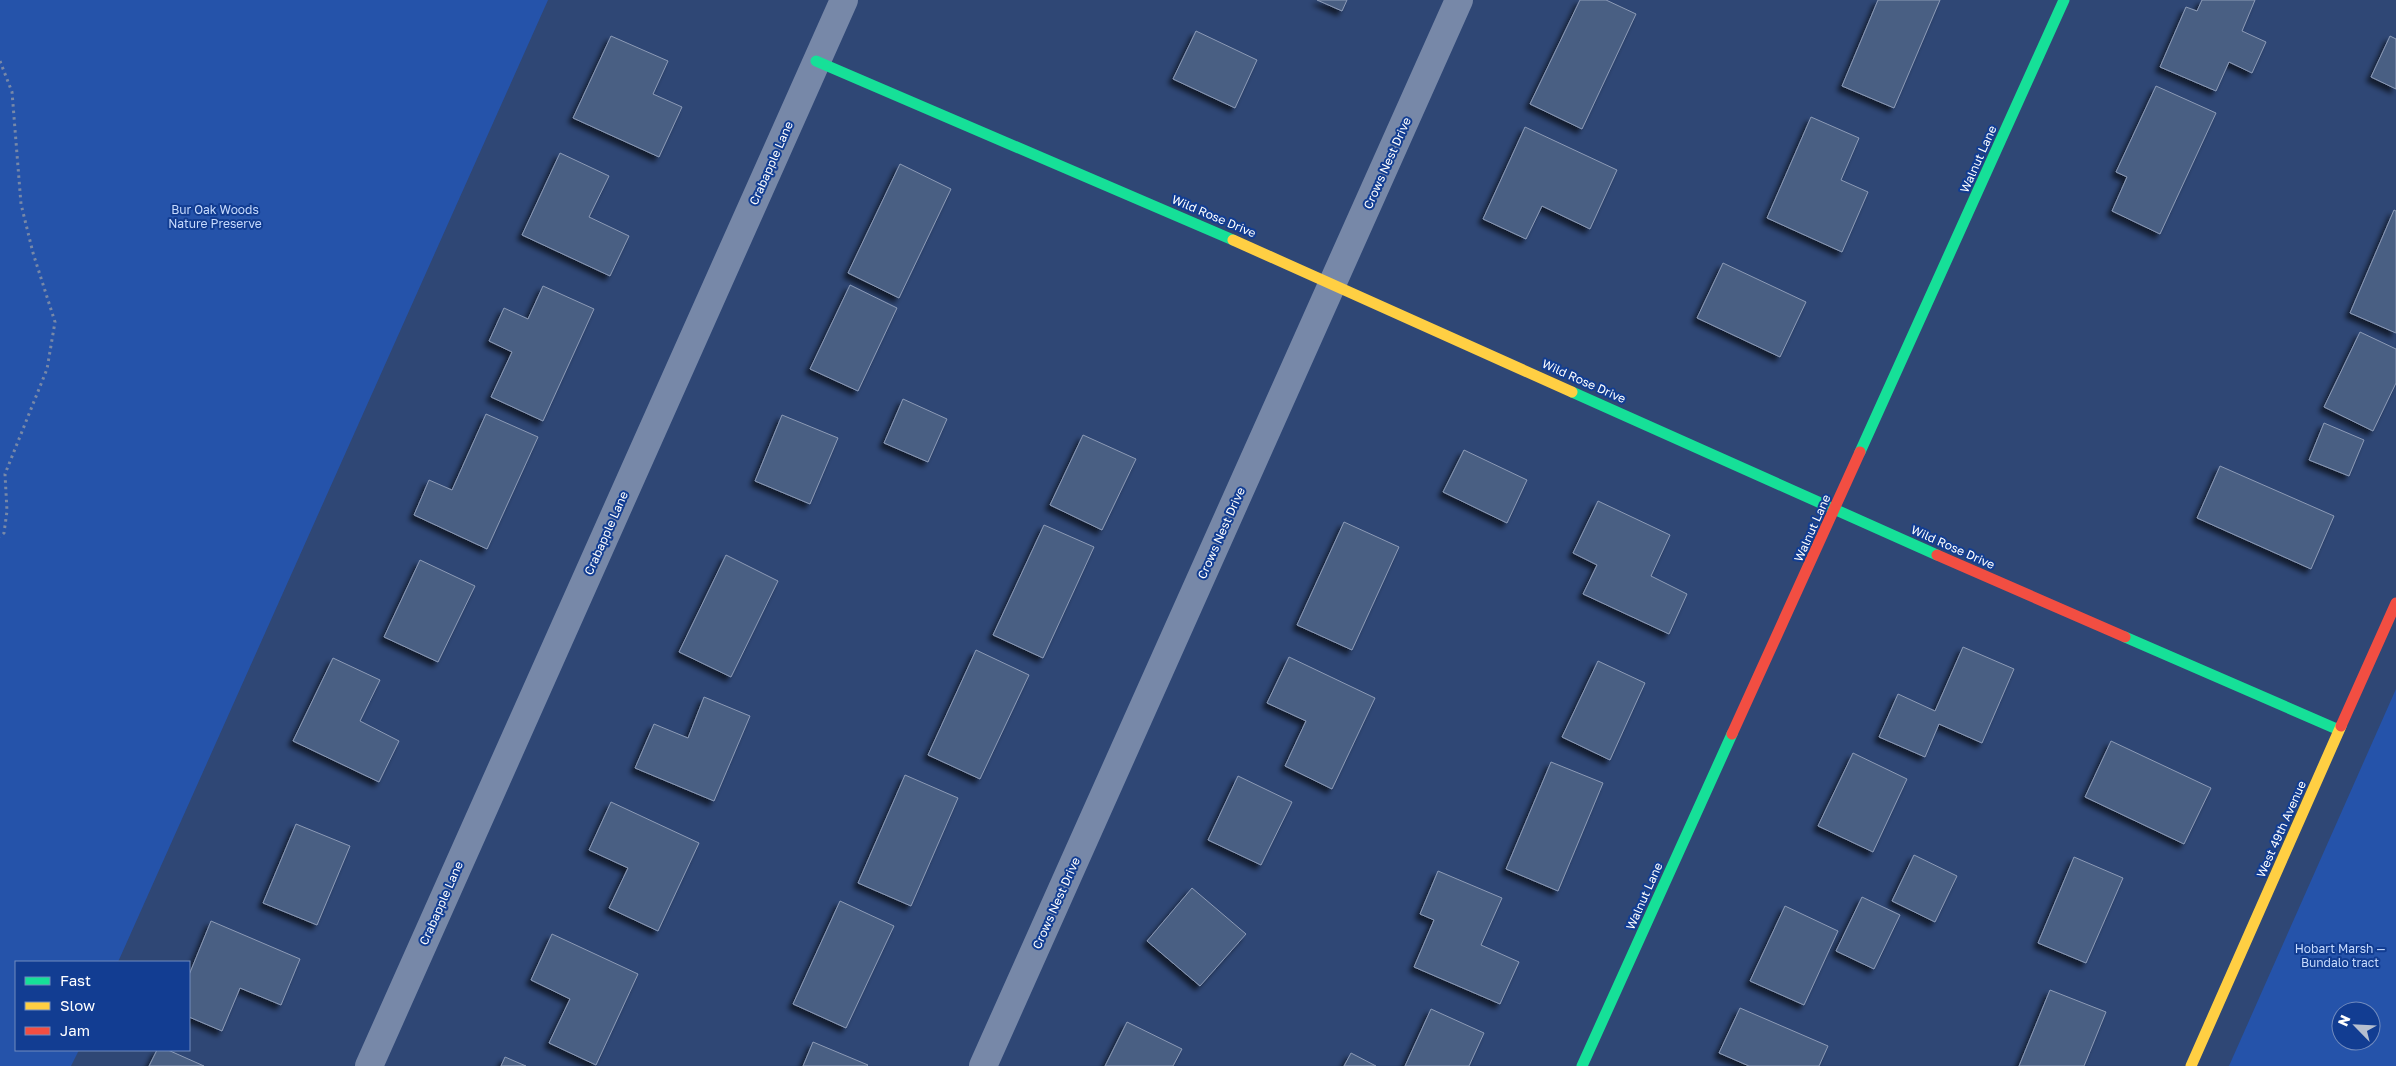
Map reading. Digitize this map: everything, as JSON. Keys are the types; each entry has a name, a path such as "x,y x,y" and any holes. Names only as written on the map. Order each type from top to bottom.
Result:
{"street":[{"name":"Crabapple Lane","path":"369,1066 844,0"},
{"name":"Crows Nest Drive","path":"983,1066 1460,0"},
{"name":"Walnut Lane","path":"1582,1066 2064,0"},
{"name":"Wild Rose Drive","path":"816,61 1333,283 1835,510 2339,730"},
{"name":"West 49th Avenue","path":"2191,1066 2396,603"}],"path":[{"path":"0,61 12,92 21,204 33,253 55,322 46,369 5,474 7,512 4,533 0,538"}],"green space":[{"name":"Bur Oak Woods Nature Preserve","path":"0,0 548,0 118,961 15,961 15,1051 78,1051 71,1066 0,1066"},
{"name":"Hobart Marsh — Bundalo tract","path":"2396,689 2396,1066 2229,1066"}],"building":[{"path":"1317,0 1347,0 1342,11"},
{"path":"1580,0 1606,0 1636,14 1582,129 1530,104"},
{"path":"1878,0 1940,0 1894,108 1842,86"},
{"path":"2202,0 2255,0 2242,31 2266,42 2252,73 2229,62 2216,91 2160,67 2186,7 2197,11"},
{"path":"1196,31 1257,60 1235,108 1173,79"},
{"path":"611,36 668,61 653,94 682,107 659,157 573,118"},
{"path":"2390,36 2396,39 2396,89 2371,77"},
{"path":"2156,86 2216,113 2160,234 2112,211 2127,177 2116,172"},
{"path":"1811,117 1859,138 1841,180 1868,192 1842,252 1767,218"},
{"path":"1525,127 1617,170 1590,229 1542,206 1526,239 1483,219"},
{"path":"560,153 609,176 589,217 629,236 610,276 522,235"},
{"path":"900,164 951,189 899,298 848,273"},
{"path":"2394,210 2396,211 2396,333 2350,313"},
{"path":"1723,263 1806,302 1780,357 1697,318"},
{"path":"850,285 897,308 858,391 810,369"},
{"path":"543,286 594,309 543,421 491,397 512,352 489,341 504,308 528,319"},
{"path":"2360,332 2396,349 2396,383 2373,431 2324,407"},
{"path":"903,399 947,419 928,462 884,443"},
{"path":"486,414 538,437 487,549 414,515 429,480 452,490"},
{"path":"782,415 838,438 810,504 755,481"},
{"path":"2324,423 2364,440 2349,476 2309,460"},
{"path":"1083,435 1136,459 1102,530 1050,505"},
{"path":"1464,450 1527,480 1507,523 1443,492"},
{"path":"2220,466 2334,516 2311,569 2197,518"},
{"path":"1598,501 1670,535 1651,576 1687,594 1669,634 1583,594 1597,565 1573,553"},
{"path":"1344,522 1399,547 1352,650 1297,625"},
{"path":"1044,525 1094,547 1043,658 993,635"},
{"path":"726,555 778,581 731,677 679,652"},
{"path":"420,560 475,586 438,662 384,637"},
{"path":"1963,647 2014,669 1982,743 1939,724 1925,757 1879,737 1898,694 1935,711"},
{"path":"976,650 1029,675 980,779 928,755"},
{"path":"1289,657 1375,698 1332,789 1285,766 1306,721 1267,703"},
{"path":"333,658 380,680 360,721 399,741 379,782 293,741"},
{"path":"1598,661 1645,683 1610,760 1562,737"},
{"path":"704,697 750,716 714,801 635,768 654,724 688,738"},
{"path":"2111,741 2211,788 2184,844 2085,797"},
{"path":"1853,753 1907,779 1873,852 1818,826"},
{"path":"1551,762 1603,783 1558,891 1506,869"},
{"path":"905,775 958,798 911,906 858,883"},
{"path":"1238,776 1292,802 1261,865 1208,840"},
{"path":"611,802 699,843 658,931 609,908 628,868 589,850"},
{"path":"296,824 350,846 317,925 263,903"},
{"path":"1914,855 1957,876 1935,922 1892,901"},
{"path":"2074,857 2123,878 2086,963 2038,943"},
{"path":"1438,871 1502,898 1481,945 1519,962 1500,1004 1414,967 1434,920 1420,914"},
{"path":"1192,888 1246,934 1200,986 1147,941"},
{"path":"1862,897 1900,915 1874,969 1836,951"},
{"path":"840,901 894,926 846,1028 793,1004"},
{"path":"1785,906 1838,931 1804,1005 1750,981"},
{"path":"211,921 300,959 281,1005 240,988 222,1031 190,1017 190,973"},
{"path":"552,934 638,974 596,1065 549,1043 570,999 531,980"},
{"path":"2050,990 2106,1012 2084,1066 2019,1066"},
{"path":"1740,1008 1828,1046 1819,1066 1749,1066 1719,1053"},
{"path":"1431,1009 1484,1033 1469,1066 1405,1066"},
{"path":"1127,1022 1182,1049 1173,1066 1105,1066"},
{"path":"813,1042 868,1065 803,1066"},
{"path":"156,1051 170,1051 204,1066 149,1066"},
{"path":"1351,1053 1376,1066 1344,1066"},
{"path":"505,1057 526,1066 501,1066"}],"traffic: fast":[{"path":"1860,452 2064,0"},
{"path":"816,61 1233,240"},
{"path":"1572,392 1937,555"},
{"path":"2125,637 2339,730"},
{"path":"1582,1066 1732,734"}],"traffic: slow":[{"path":"1233,240 1572,392"},
{"path":"2191,1066 2341,726"}],"traffic: jam":[{"path":"1732,734 1860,452"},
{"path":"1937,555 2125,637"},
{"path":"2341,726 2396,603"}]}
